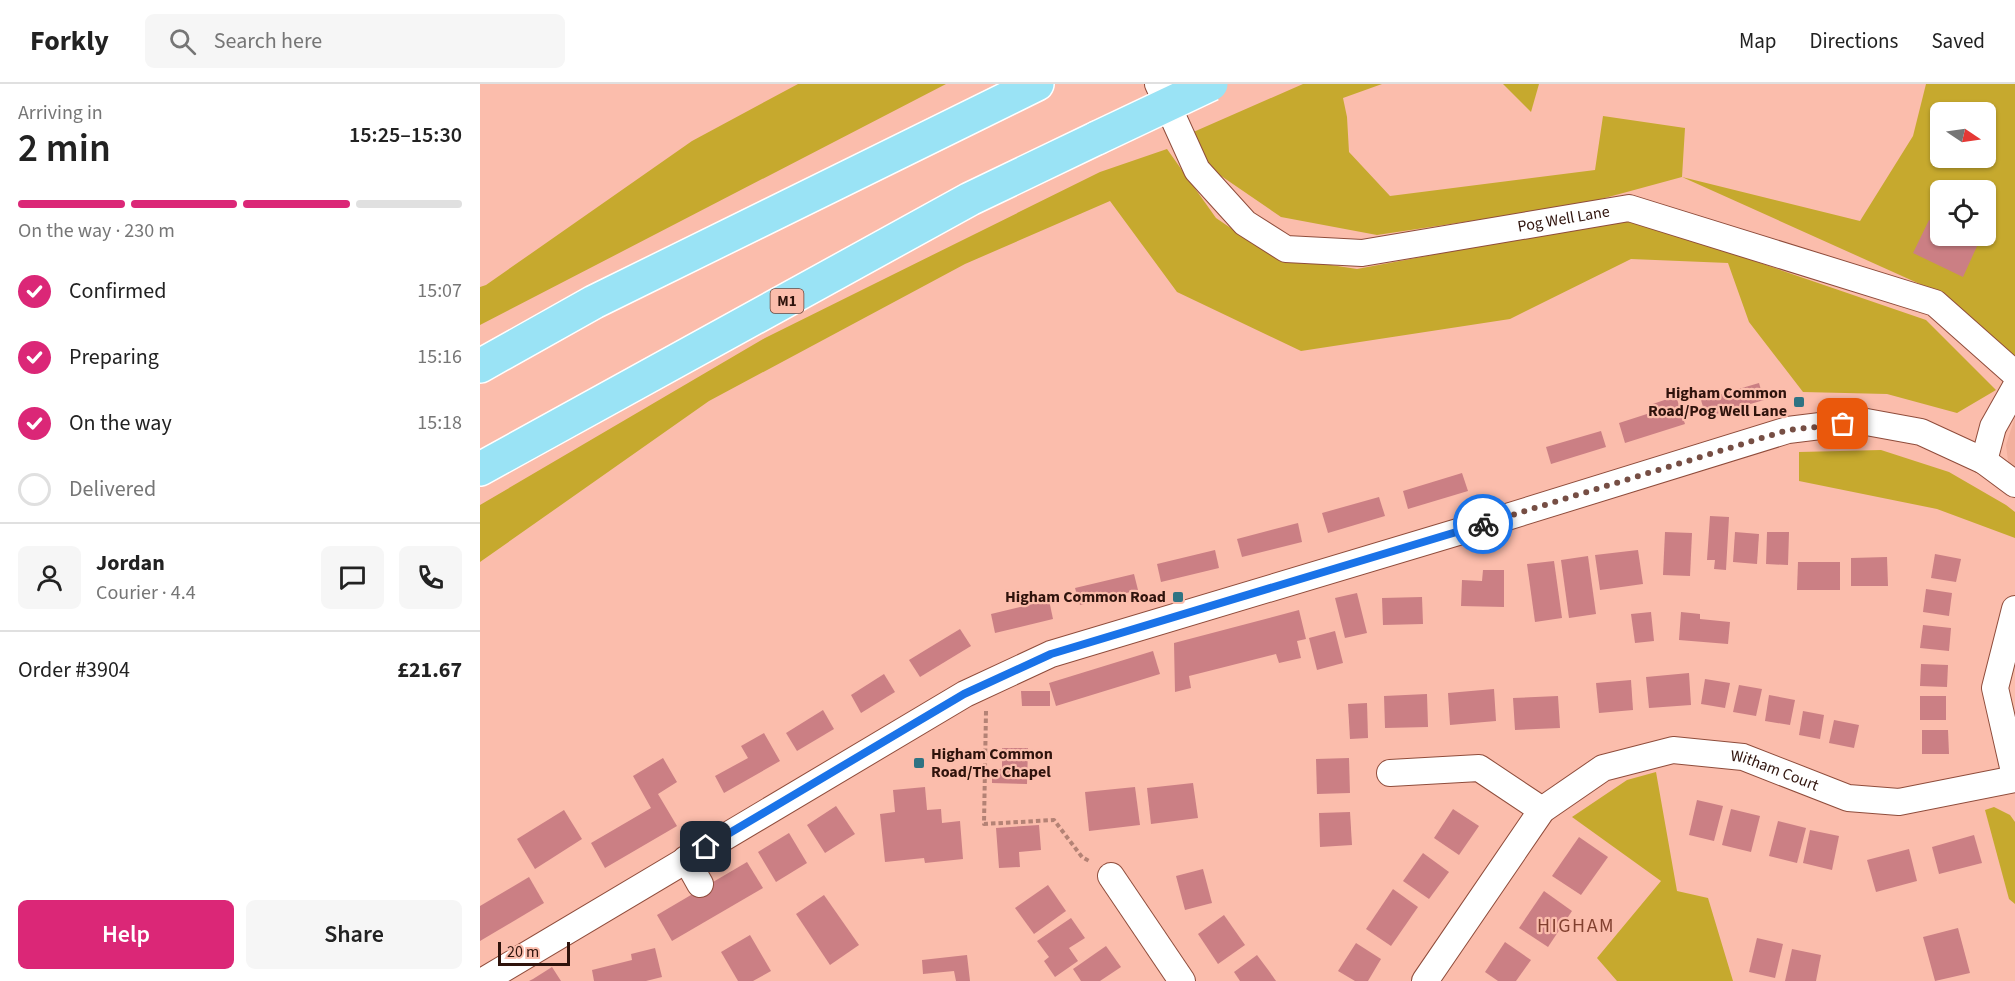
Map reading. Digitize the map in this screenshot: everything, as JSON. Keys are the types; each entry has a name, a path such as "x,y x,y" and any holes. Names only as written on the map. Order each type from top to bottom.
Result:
{"highway":[{"path":"480,366 594,302 1036,84"},
{"name":"M1","path":"480,469 970,199 1211,84"}],"street":[{"name":"Pog Well Lane","path":"1158,84 1197,170 1245,223 1286,249 1362,254 1629,208 1935,303 2015,374"},
{"path":"1984,461 1993,427 2015,388"},
{"path":"483,981 964,694 1051,654 1479,526 1788,430 1861,422 1922,432 1984,461 2015,484"},
{"path":"2015,609 1995,688 2015,778"},
{"name":"Witham Court","path":"1427,981 1542,810 1603,768 1673,750 1743,757 1848,798 1899,802 2015,778"},
{"path":"1390,773 1479,768 1542,810"},
{"path":"686,859 700,884"},
{"path":"1111,876 1182,981"}],"path":[{"path":"986,684 984,824 1054,820 1082,857 1111,876"}],"shaded area":[{"path":"798,84 946,84 480,325 480,287 692,141"},
{"path":"1303,84 1382,84 1343,98 1347,117 1349,152 1390,196 1595,170 1603,116 1685,128 1682,177 1579,205 1377,235 1281,217 1208,167 1182,137"},
{"path":"1503,84 1539,84 1531,112"},
{"path":"1926,84 2015,84 2015,359 1942,294 1682,177 1860,221 1913,136"},
{"path":"1167,149 1216,218 1272,256 1357,269 1629,218 1926,320 1996,390 1957,413 1887,394 1803,392 1749,322 1728,263 1631,259 1510,319 1301,351 1177,292 1110,201 965,264 709,401 480,562 480,505 765,338 1100,172"},
{"path":"2015,417 2015,472 2009,469 2006,445"},
{"path":"1881,450 1949,472 2006,505 2015,512 2015,538 1937,509 1799,481 1799,452"},
{"path":"1656,772 1677,891 1708,898 1733,981 1617,981 1597,958 1661,881 1572,817 1627,780"},
{"path":"1994,807 2010,815 2015,822 2015,904 2009,899 1985,810"}],"building":[{"path":"1929,220 1930,246 1977,246 1963,277 1913,253"},
{"path":"1759,383 1764,400 1706,417 1701,400"},
{"path":"1676,396 1685,424 1625,443 1619,423 1650,413 1647,406"},
{"path":"1601,431 1606,447 1551,464 1546,447"},
{"path":"1462,473 1468,491 1408,509 1403,491"},
{"path":"1379,497 1385,516 1328,533 1322,513"},
{"path":"1710,516 1729,517 1726,570 1714,569 1715,560 1707,560"},
{"path":"1298,523 1302,542 1242,557 1237,539"},
{"path":"1665,532 1692,533 1690,576 1663,575"},
{"path":"1735,532 1759,534 1757,564 1733,562"},
{"path":"1767,532 1789,532 1788,565 1766,564"},
{"path":"1215,550 1219,568 1161,582 1157,564"},
{"path":"1638,550 1643,584 1600,590 1595,555"},
{"path":"1935,554 1961,559 1956,582 1931,578"},
{"path":"1588,556 1596,614 1569,618 1561,560"},
{"path":"1887,557 1888,586 1851,586 1851,558"},
{"path":"1554,561 1562,618 1535,622 1527,564"},
{"path":"1798,562 1840,562 1840,590 1797,590"},
{"path":"1483,570 1504,570 1504,607 1461,606 1462,580 1482,581"},
{"path":"1134,574 1138,590 1080,605 1075,588"},
{"path":"1926,589 1952,593 1949,616 1923,612"},
{"path":"1357,593 1367,633 1345,638 1335,598"},
{"path":"1422,597 1423,624 1383,625 1382,598"},
{"path":"1049,600 1053,619 995,633 991,614"},
{"path":"1299,610 1306,639 1297,641 1301,658 1279,663 1276,654 1189,676 1191,688 1175,692 1174,643"},
{"path":"1651,612 1654,641 1635,643 1631,614"},
{"path":"1681,612 1700,614 1700,619 1730,622 1728,644 1679,640"},
{"path":"1923,625 1951,628 1949,651 1920,648"},
{"path":"960,629 971,646 920,677 909,660"},
{"path":"1335,631 1343,663 1317,670 1309,638"},
{"path":"1153,651 1160,674 1056,706 1049,683"},
{"path":"1921,664 1948,665 1947,687 1920,686"},
{"path":"1689,673 1691,705 1649,708 1646,677"},
{"path":"884,674 895,692 861,713 851,695"},
{"path":"1705,679 1730,683 1725,708 1701,704"},
{"path":"1631,680 1633,710 1599,713 1596,683"},
{"path":"1739,685 1762,689 1756,716 1733,712"},
{"path":"1494,689 1496,721 1450,725 1448,693"},
{"path":"1021,691 1050,691 1050,706 1022,706"},
{"path":"1427,694 1428,727 1385,728 1384,696"},
{"path":"1769,695 1795,700 1790,725 1765,721"},
{"path":"1558,696 1560,728 1515,730 1513,698"},
{"path":"1920,696 1946,696 1946,720 1920,720"},
{"path":"1367,703 1368,738 1350,739 1348,704"},
{"path":"823,710 834,729 797,751 786,733"},
{"path":"1803,711 1824,715 1820,739 1799,735"},
{"path":"1834,720 1859,725 1854,748 1829,743"},
{"path":"1922,730 1948,730 1949,754 1922,754"},
{"path":"764,733 780,761 724,793 715,776 748,758 741,746"},
{"path":"1002,748 1028,748 1027,784 992,783 992,769 1002,769"},
{"path":"663,758 677,782 658,794 677,826 605,868 591,843 651,808 633,776"},
{"path":"1349,758 1350,793 1317,794 1316,759"},
{"path":"1193,783 1198,818 1151,824 1147,788"},
{"path":"925,787 927,810 941,809 942,823 960,821 963,859 925,863 924,858 885,862 880,814 895,812 893,790"},
{"path":"1135,787 1140,825 1089,831 1085,792"},
{"path":"1697,800 1723,806 1714,841 1689,835"},
{"path":"836,806 855,834 825,853 807,825"},
{"path":"1453,809 1479,826 1459,855 1434,838"},
{"path":"1731,809 1760,816 1751,852 1722,845"},
{"path":"564,810 582,839 535,869 517,839"},
{"path":"1350,812 1352,845 1320,847 1319,813"},
{"path":"1778,821 1806,828 1797,863 1769,856"},
{"path":"1039,825 1041,850 1019,852 1020,867 999,868 996,828"},
{"path":"1810,830 1839,836 1832,870 1803,863"},
{"path":"789,833 807,863 776,882 758,852"},
{"path":"1974,835 1982,863 1939,874 1932,847"},
{"path":"1579,837 1608,857 1581,895 1552,876"},
{"path":"1909,849 1917,881 1876,892 1867,860"},
{"path":"1423,853 1449,872 1429,899 1403,881"},
{"path":"747,862 763,888 672,941 657,915"},
{"path":"1203,869 1212,903 1185,910 1176,876"},
{"path":"529,877 544,903 480,941 480,906"},
{"path":"1048,885 1066,911 1034,934 1015,908"},
{"path":"1393,889 1418,907 1391,946 1366,929"},
{"path":"1544,891 1572,911 1548,947 1519,928"},
{"path":"824,895 859,945 830,965 796,914"},
{"path":"1224,915 1245,945 1218,964 1198,934"},
{"path":"1071,918 1085,938 1069,948 1078,961 1055,977 1044,961 1049,957 1037,941"},
{"path":"1958,928 1970,973 1935,981 1923,937"},
{"path":"750,935 771,971 753,981 738,981 721,952"},
{"path":"1757,938 1783,944 1775,978 1749,972"},
{"path":"1505,942 1531,960 1516,981 1498,981 1485,972"},
{"path":"1356,943 1381,959 1368,981 1355,981 1338,971"},
{"path":"1106,946 1121,967 1100,981 1081,981 1073,969"},
{"path":"655,948 662,977 646,981 594,981 592,970 632,960 631,954"},
{"path":"1792,949 1821,955 1816,981 1785,981"},
{"path":"967,955 970,981 956,981 954,971 923,974 922,960"},
{"path":"1257,955 1276,981 1240,981 1234,972"},
{"path":"552,967 561,981 529,981 533,979"}],"way so far":[{"path":"1483,524 1788,430 1843,424"}],"place":[{"name":"Higham Common Road/Pog Well Lane","path":"1799,402"},
{"name":"Higham Common Road","path":"1178,597"},
{"name":"Higham Common Road/The Chapel","path":"919,763"}],"district":[{"name":"HIGHAM","path":"1576,926"}],"route":[{"path":"706,847 964,694 1051,654 1483,524"}]}
